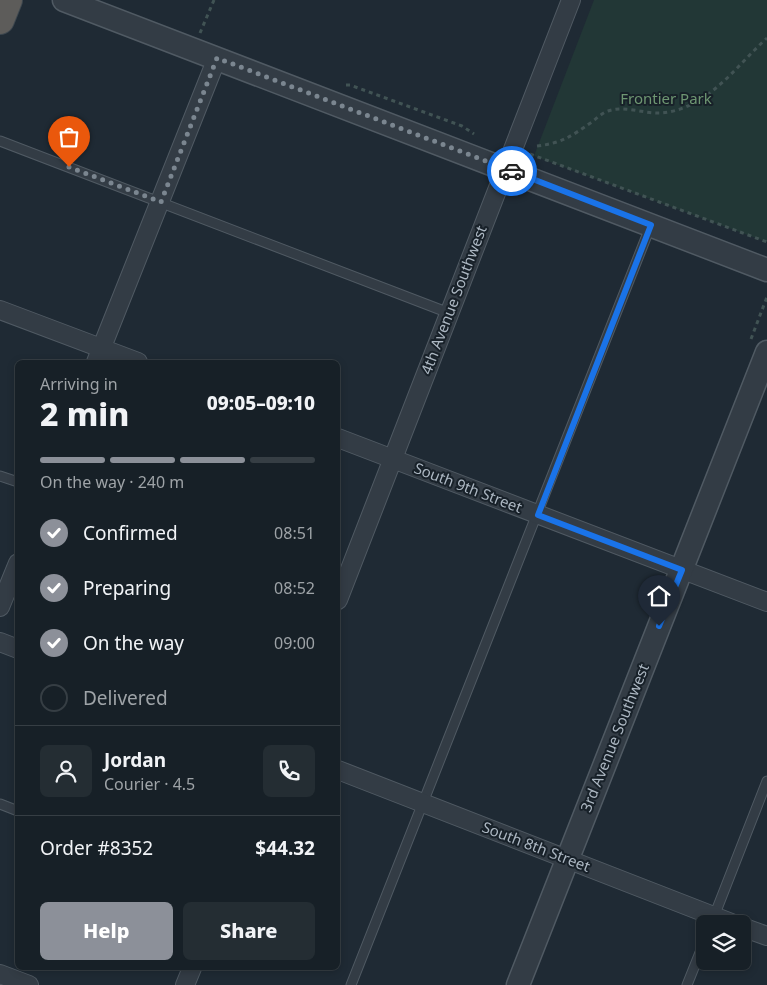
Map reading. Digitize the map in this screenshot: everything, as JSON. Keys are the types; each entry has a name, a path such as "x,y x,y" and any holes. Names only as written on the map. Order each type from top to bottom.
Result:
{"highway":[{"path":"0,20 8,0"}],"street":[{"path":"64,0 767,270"},
{"name":"4th Avenue Southwest","path":"340,592 571,0"},
{"path":"99,356 217,58"},
{"path":"0,310 99,356 125,360"},
{"name":"3rd Avenue Southwest","path":"518,985 767,352"},
{"name":"South 9th Street","path":"340,439 767,602"},
{"path":"0,608 15,570"},
{"path":"0,642 15,647"},
{"name":"South 8th Street","path":"340,771 567,859 701,915"},
{"path":"751,930 767,936"},
{"path":"185,985 191,970"},
{"path":"0,974 29,985"}],"lane":[{"path":"0,141 449,313"},
{"path":"351,985 651,225"},
{"path":"0,476 15,481"},
{"path":"715,915 767,781"},
{"path":"0,804 15,810"},
{"path":"687,985 696,962"}],"path":[{"path":"200,33 214,0"},
{"path":"537,146 554,144 564,140 606,112 616,109 661,113 687,106 713,92 767,38"},
{"path":"534,156 767,242"}],"green space":[{"name":"Frontier Park","path":"594,0 767,0 767,242 534,156"}],"way so far":[{"path":"69,167 161,202 217,58 512,171"}],"route":[{"path":"512,171 651,225 538,515 682,570 659,626"}]}
